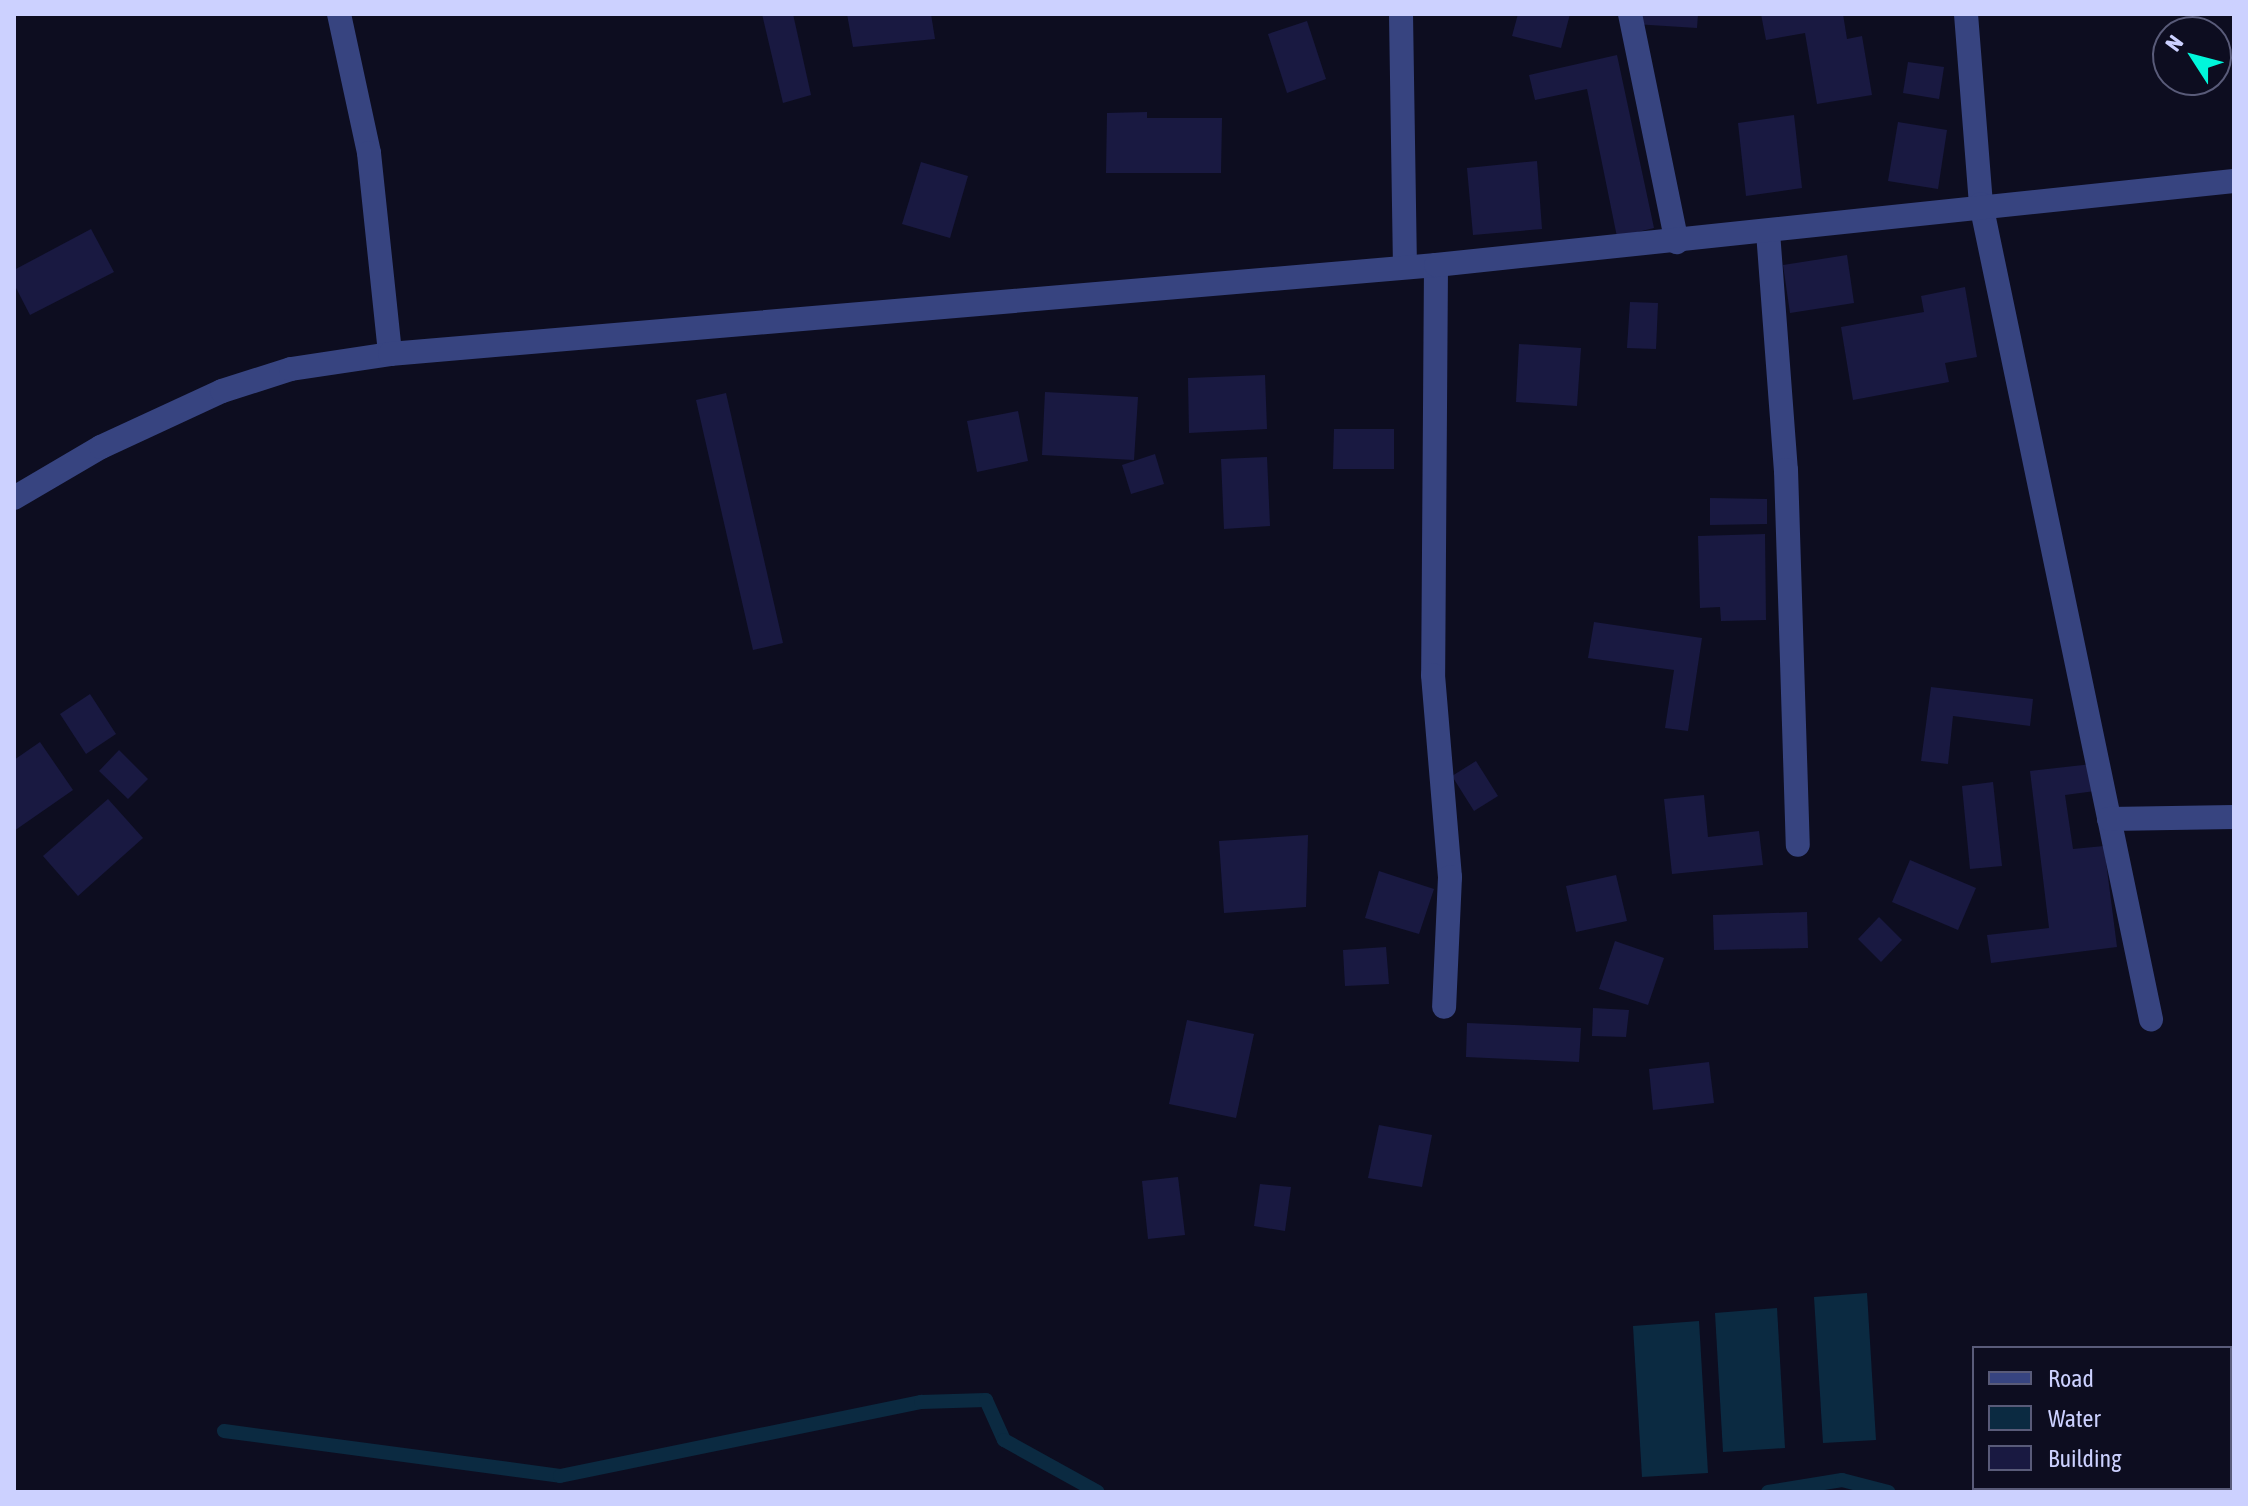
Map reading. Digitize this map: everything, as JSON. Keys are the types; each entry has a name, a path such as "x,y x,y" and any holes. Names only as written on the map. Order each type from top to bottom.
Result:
{"street":[{"path":"339,14 369,153 390,354"},
{"path":"1401,14 1405,266"},
{"path":"1630,14 1677,242"},
{"path":"1966,14 1981,204 2151,1019"},
{"path":"14,498 101,447 222,391 291,369 390,354 1436,265 1768,232 1981,204 2234,181"},
{"path":"1768,232 1786,470 1798,845"},
{"path":"1436,265 1433,675 1450,877 1444,1007"},
{"path":"2109,819 2234,817"}],"water":[{"path":"1867,1293 1876,1440 1823,1443 1814,1297"},
{"path":"1777,1308 1785,1448 1723,1452 1715,1313"},
{"path":"1699,1321 1708,1473 1642,1477 1633,1326"}],"building":[{"path":"762,14 793,14 811,95 783,103"},
{"path":"847,14 931,14 935,39 853,47"},
{"path":"1518,14 1570,14 1561,48 1512,36"},
{"path":"1635,14 1698,14 1697,28 1634,24"},
{"path":"1761,14 1843,14 1847,39 1862,36 1872,95 1817,104 1805,33 1766,40"},
{"path":"1307,21 1326,79 1287,93 1268,34"},
{"path":"1617,55 1654,228 1617,237 1587,89 1535,100 1529,75"},
{"path":"1908,62 1944,67 1939,99 1903,93"},
{"path":"1147,112 1147,118 1222,118 1221,173 1106,173 1107,113"},
{"path":"1794,115 1802,188 1746,196 1738,123"},
{"path":"1898,122 1947,130 1938,189 1888,181"},
{"path":"1537,161 1542,229 1473,235 1467,168"},
{"path":"921,162 968,176 950,238 902,224"},
{"path":"91,229 114,272 30,315 14,284 14,270"},
{"path":"1847,255 1854,303 1790,313 1783,265"},
{"path":"1965,287 1977,357 1945,363 1949,382 1853,400 1841,327 1924,312 1921,296"},
{"path":"1630,302 1658,303 1656,349 1627,348"},
{"path":"1519,344 1581,348 1577,406 1516,402"},
{"path":"1265,375 1267,429 1189,433 1188,378"},
{"path":"1045,392 1138,397 1134,460 1042,455"},
{"path":"726,393 783,643 753,650 696,400"},
{"path":"1018,411 1028,461 977,472 967,421"},
{"path":"1334,429 1394,429 1394,469 1333,469"},
{"path":"1155,454 1164,484 1131,494 1122,465"},
{"path":"1267,457 1270,526 1224,529 1221,459"},
{"path":"1710,498 1767,499 1767,524 1710,525"},
{"path":"1765,534 1766,620 1721,621 1720,607 1700,608 1698,536"},
{"path":"1594,622 1702,638 1688,731 1665,728 1674,670 1588,658"},
{"path":"1931,687 2033,699 2030,726 1953,716 1948,764 1921,761"},
{"path":"90,694 116,734 86,754 60,714"},
{"path":"40,742 73,790 14,831 14,760"},
{"path":"119,750 148,779 128,799 99,771"},
{"path":"1476,761 1498,796 1474,811 1452,776"},
{"path":"2092,764 2095,791 2065,795 2073,849 2104,846 2117,947 1991,963 1987,935 2049,928 2030,771"},
{"path":"1993,782 2002,866 1970,869 1962,786"},
{"path":"1704,795 1708,837 1759,831 1763,865 1672,874 1664,799"},
{"path":"108,799 143,838 78,896 43,856"},
{"path":"1308,835 1306,907 1224,913 1219,841"},
{"path":"1910,860 1976,888 1958,930 1892,902"},
{"path":"1379,871 1434,889 1419,934 1365,918"},
{"path":"1616,875 1627,921 1576,932 1566,886"},
{"path":"1807,912 1808,948 1714,950 1713,915"},
{"path":"1879,917 1902,940 1881,962 1858,939"},
{"path":"1615,941 1664,958 1648,1005 1599,989"},
{"path":"1386,947 1389,984 1345,986 1343,950"},
{"path":"1593,1008 1629,1010 1626,1037 1592,1036"},
{"path":"1187,1020 1254,1034 1236,1118 1169,1104"},
{"path":"1467,1023 1581,1028 1579,1062 1466,1057"},
{"path":"1709,1062 1714,1103 1653,1110 1649,1069"},
{"path":"1379,1125 1432,1135 1422,1187 1368,1178"},
{"path":"1178,1177 1185,1235 1148,1239 1142,1181"},
{"path":"1260,1184 1291,1187 1285,1231 1254,1226"}],"waterway":[{"path":"224,1431 560,1476 921,1402 986,1400 1004,1440 1098,1492"},
{"path":"1768,1492 1842,1480 1888,1492"}]}
